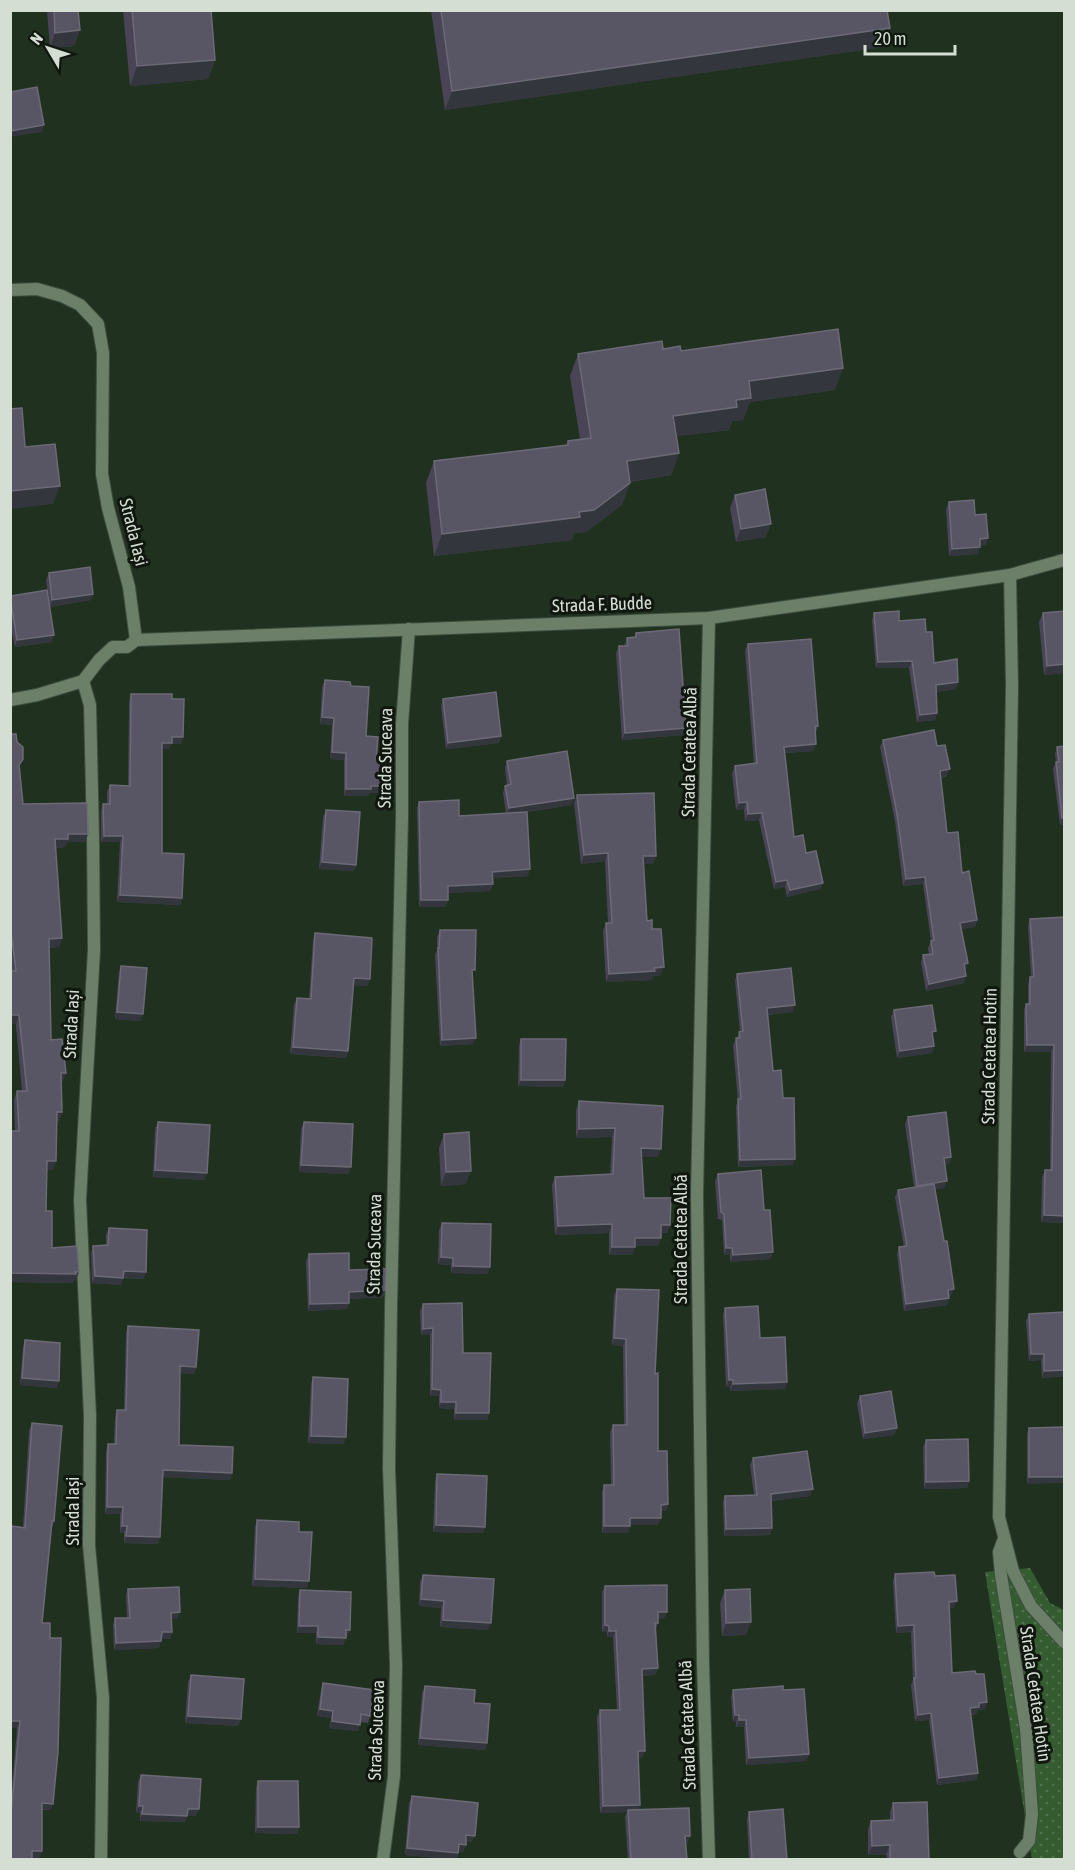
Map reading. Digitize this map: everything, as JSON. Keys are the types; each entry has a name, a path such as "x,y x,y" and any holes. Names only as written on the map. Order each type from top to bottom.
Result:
{"street":[{"name":"Strada Iași","path":"10,290 37,289 62,296 80,305 98,324 103,353 102,474 108,508 129,587 136,640"},
{"name":"Strada F. Budde","path":"136,640 709,618 1010,574 1065,560"},
{"name":"Strada Cetatea Hotin","path":"1010,574 1012,686 999,1517 1013,1571 1031,1606 1064,1641"},
{"name":"Strada Cetatea Albă","path":"709,618 697,1194 703,1663 709,1860"},
{"name":"Strada Suceava","path":"383,1860 394,1776 396,1665 389,1468 390,1306 402,816 402,724 409,629"},
{"path":"10,700 38,695 83,681 99,660 113,647 128,647 136,640"},
{"name":"Strada Iași","path":"83,681 90,705 94,950 80,1200 90,1416 89,1545 103,1698 101,1860"},
{"name":"Strada Cetatea Hotin","path":"1004,1538 999,1552 1001,1575 1026,1729 1032,1814 1029,1841 1020,1852"}],"green space":[{"path":"1030,1568 1050,1603 1064,1610 1064,1859 1032,1859 985,1572"}],"building":[{"path":"54,10 78,10 80,30 55,33"},
{"path":"132,10 211,10 215,60 137,66"},
{"path":"441,10 887,10 890,28 452,91"},
{"path":"37,87 44,125 10,131 10,92"},
{"path":"838,329 843,368 749,381 751,398 736,400 737,407 673,416 679,453 627,461 630,483 594,510 579,512 580,517 442,534 434,461 568,445 568,441 591,438 578,354 662,341 663,349 680,346 681,351"},
{"path":"22,408 25,447 55,444 60,486 10,491 10,409"},
{"path":"765,489 771,524 741,529 735,495"},
{"path":"974,500 975,515 986,514 988,538 980,539 980,547 952,549 949,502"},
{"path":"90,567 93,594 52,600 49,573"},
{"path":"47,590 54,635 17,640 10,596"},
{"path":"899,611 899,621 925,619 926,632 932,632 934,663 957,659 958,682 936,685 937,713 920,715 912,661 878,662 874,613"},
{"path":"1065,611 1065,664 1047,666 1043,613"},
{"path":"679,629 686,728 625,733 619,646 628,646 627,638 636,637 636,633"},
{"path":"811,639 818,726 815,726 816,744 784,747 794,837 803,835 806,853 816,851 823,883 790,890 787,880 776,882 762,813 748,814 747,802 739,803 735,766 757,763 748,644"},
{"path":"325,680 350,682 351,686 369,687 366,736 378,737 376,760 386,760 386,786 371,786 371,789 346,789 346,753 332,752 334,718 322,717"},
{"path":"496,692 501,736 448,743 443,699"},
{"path":"131,694 172,694 172,699 184,699 183,737 172,737 172,743 162,743 162,853 184,854 182,898 120,895 123,836 104,836 103,804 110,804 110,785 130,786"},
{"path":"934,730 937,746 945,745 950,769 940,771 947,833 958,832 962,873 969,871 977,920 960,923 968,963 964,964 966,976 929,984 923,955 933,954 931,941 934,940 925,877 906,879 883,740"},
{"path":"10,734 16,734 17,742 23,747 23,759 19,765 23,804 87,803 88,834 68,834 68,839 55,839 62,938 49,939 51,1040 62,1039 66,1073 61,1073 62,1112 57,1112 56,1161 47,1161 46,1211 52,1211 52,1248 77,1246 79,1272 75,1272 76,1274 10,1273 10,1131 19,1131 17,1091 27,1091 19,1015 10,1015 10,971 16,971 10,922"},
{"path":"1065,746 1065,818 1062,818 1056,762 1059,762 1057,747"},
{"path":"567,751 574,798 509,808 505,786 511,784 507,761"},
{"path":"654,793 656,856 643,856 647,921 652,920 652,929 661,929 664,967 654,968 655,971 609,974 606,923 612,923 608,853 584,855 577,795"},
{"path":"459,800 459,816 527,812 530,869 492,872 493,884 448,886 448,900 421,900 419,802"},
{"path":"326,810 360,812 356,865 322,862"},
{"path":"1065,917 1065,1216 1044,1215 1045,1170 1052,1170 1054,1045 1027,1045 1026,1004 1030,1004 1030,977 1034,977 1030,919"},
{"path":"440,930 476,930 475,970 472,970 476,1038 442,1040 438,948"},
{"path":"315,933 372,938 370,979 354,978 348,1051 293,1047 297,998 311,999"},
{"path":"121,966 147,968 143,1014 117,1012"},
{"path":"791,968 795,1005 767,1008 773,1071 781,1070 783,1098 794,1098 795,1159 740,1160 738,1099 741,1099 736,1038 740,1038 739,1032 743,1031 737,974"},
{"path":"932,1005 936,1031 932,1032 934,1046 900,1051 894,1010"},
{"path":"521,1039 566,1039 565,1080 521,1080"},
{"path":"579,1101 663,1106 661,1149 641,1148 644,1198 671,1198 670,1225 661,1225 661,1238 635,1238 635,1247 612,1247 612,1224 558,1226 555,1177 613,1174 615,1128 579,1129"},
{"path":"946,1112 951,1157 944,1158 947,1181 917,1186 908,1117"},
{"path":"158,1122 210,1125 207,1173 155,1170"},
{"path":"304,1122 353,1124 351,1167 301,1165"},
{"path":"469,1132 471,1171 446,1172 444,1134"},
{"path":"761,1170 764,1210 770,1210 773,1252 733,1255 732,1248 726,1248 718,1174"},
{"path":"934,1184 944,1241 947,1241 954,1289 948,1290 949,1298 906,1304 899,1247 907,1246 898,1190"},
{"path":"442,1223 491,1224 490,1267 453,1266 453,1258 441,1257"},
{"path":"109,1228 147,1230 146,1272 124,1271 123,1278 95,1276 93,1246 108,1245"},
{"path":"349,1253 349,1270 386,1269 385,1290 349,1292 349,1303 310,1304 309,1254"},
{"path":"617,1289 659,1290 655,1374 658,1373 658,1451 667,1451 668,1504 661,1505 661,1518 630,1518 630,1526 604,1526 604,1485 614,1485 613,1425 627,1425 626,1339 614,1338"},
{"path":"462,1303 463,1353 491,1353 489,1413 456,1413 456,1402 441,1402 441,1390 432,1389 433,1328 423,1329 423,1304"},
{"path":"758,1306 760,1338 785,1337 787,1382 733,1384 733,1380 729,1380 725,1308"},
{"path":"1065,1312 1065,1370 1044,1371 1044,1354 1031,1354 1029,1314"},
{"path":"128,1326 199,1330 196,1367 180,1366 179,1445 233,1447 232,1473 163,1470 160,1537 126,1536 127,1526 122,1526 123,1507 107,1507 108,1444 116,1444 117,1410 126,1410"},
{"path":"25,1340 60,1343 59,1381 22,1378"},
{"path":"313,1377 348,1379 346,1437 311,1436"},
{"path":"891,1391 897,1428 865,1433 860,1396"},
{"path":"32,1423 62,1426 42,1623 50,1623 50,1638 61,1638 58,1751 53,1804 42,1803 42,1851 32,1851 32,1860 10,1860 10,1824 20,1721 10,1721 10,1534 12,1526 25,1528"},
{"path":"1065,1427 1065,1477 1029,1477 1029,1428"},
{"path":"968,1439 969,1481 926,1482 926,1440"},
{"path":"807,1451 813,1489 771,1494 772,1528 726,1529 725,1496 757,1495 753,1458"},
{"path":"437,1474 487,1476 485,1527 436,1525"},
{"path":"257,1520 299,1522 299,1532 312,1532 309,1581 255,1579"},
{"path":"934,1572 935,1576 955,1575 957,1601 949,1602 952,1673 975,1671 976,1674 984,1674 987,1702 979,1703 979,1707 970,1708 978,1773 939,1778 931,1713 918,1715 914,1678 916,1678 914,1625 898,1626 895,1574"},
{"path":"423,1575 494,1579 491,1623 443,1620 444,1601 421,1599"},
{"path":"667,1585 667,1612 658,1612 658,1623 655,1623 658,1668 642,1669 645,1751 638,1751 640,1805 603,1806 600,1710 620,1710 616,1631 609,1631 609,1626 605,1625 605,1586"},
{"path":"179,1587 180,1612 171,1613 172,1632 162,1632 161,1641 116,1643 115,1618 130,1618 128,1589"},
{"path":"750,1589 751,1622 726,1623 725,1590"},
{"path":"300,1590 351,1592 350,1630 346,1630 346,1638 318,1637 318,1626 299,1626"},
{"path":"191,1675 244,1679 241,1719 188,1716"},
{"path":"323,1683 374,1690 370,1716 361,1714 360,1725 332,1721 333,1711 320,1709"},
{"path":"425,1686 475,1690 474,1703 490,1704 487,1743 420,1738"},
{"path":"783,1686 783,1690 804,1689 809,1754 749,1758 746,1720 739,1720 739,1715 735,1715 733,1690"},
{"path":"141,1775 201,1779 199,1809 188,1809 187,1816 142,1814 143,1806 139,1806"},
{"path":"258,1781 298,1781 299,1827 258,1827"},
{"path":"412,1796 478,1803 475,1836 466,1835 466,1845 459,1844 458,1853 407,1848"},
{"path":"927,1802 929,1860 890,1860 890,1845 872,1846 871,1821 894,1820 893,1803"},
{"path":"689,1808 690,1836 685,1836 687,1860 631,1860 628,1810"},
{"path":"783,1809 787,1860 752,1860 749,1812"}]}
